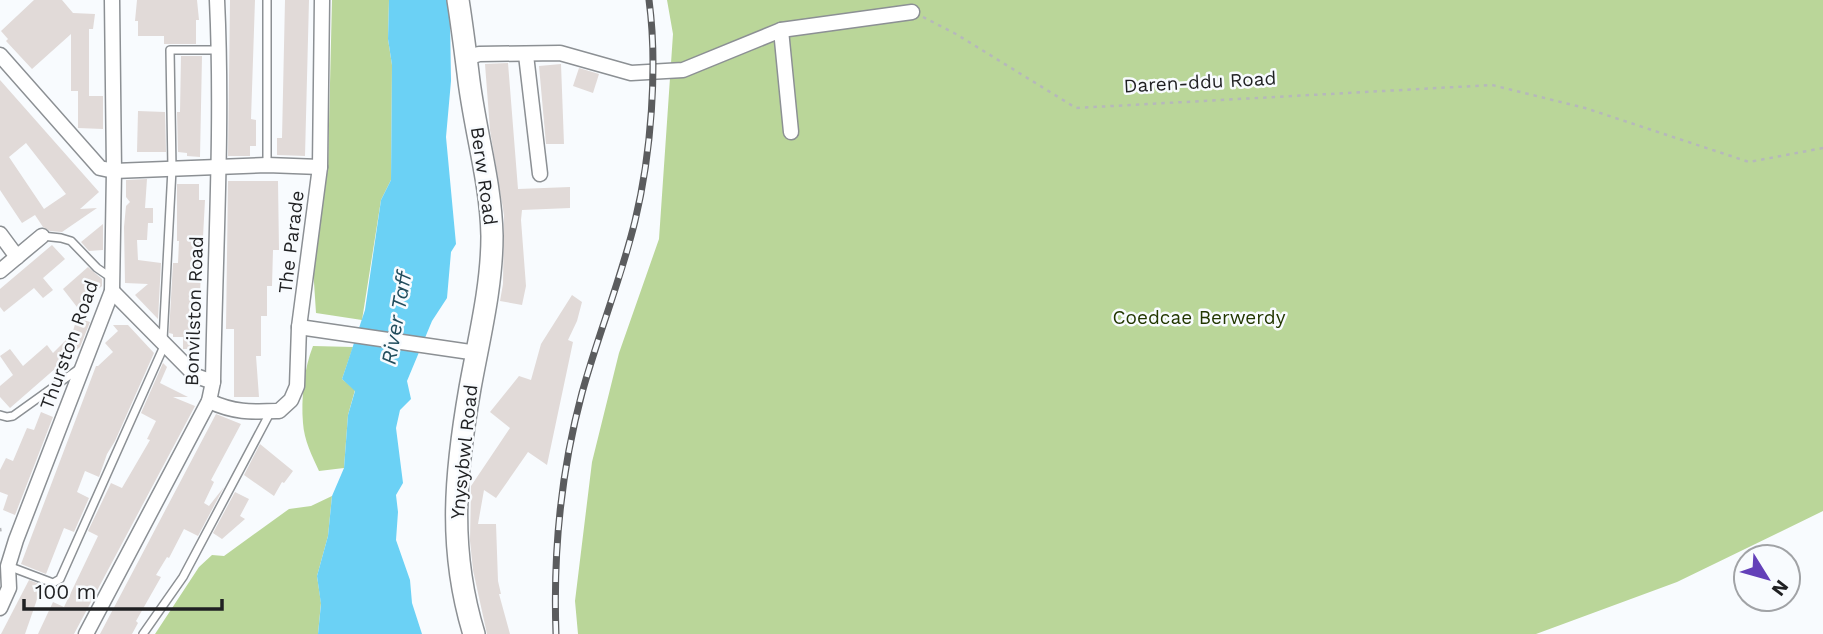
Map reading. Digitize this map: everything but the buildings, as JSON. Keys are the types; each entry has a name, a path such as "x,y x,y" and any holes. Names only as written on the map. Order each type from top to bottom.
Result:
{"main road":[{"name":"Berw Road","path":"458,0 482,150 492,235 489,279 470,352"},
{"name":"Ynysybwl Road","path":"470,352 457,477 455,529 463,598 474,634"}],"street":[{"name":"Thurston Road","path":"0,608 9,588 8,566 112,285 113,0"},
{"name":"Bonvilston Road","path":"86,634 209,401 213,382 219,50 217,0"},
{"name":"The Parade","path":"271,411 279,411 291,400 297,387 299,327 320,167 322,0"},
{"path":"467,58 479,54 560,53 631,73 683,71 781,30 912,12"},
{"path":"781,30 791,132"},
{"path":"0,55 100,168 114,171 267,164 320,167"},
{"path":"526,55 540,174"},
{"path":"0,234 17,257"},
{"path":"0,271 42,236"},
{"path":"112,285 196,376 213,382"},
{"path":"299,327 470,352"},
{"path":"209,401 229,410 248,413 271,411"}],"lane":[{"path":"267,0 267,164"},
{"path":"8,566 53,583 60,579 164,342 172,169 170,50 219,50"},
{"path":"42,236 61,237 71,241 112,285"},
{"path":"0,415 7,418 13,416 83,366"},
{"path":"143,634 183,578 271,411"}],"path":[{"name":"Daren-ddu Road","path":"912,12 957,34 1076,108 1492,85 1585,108 1749,162 1823,148"}],"green space":[{"path":"332,0 389,0 388,39 392,65 391,180 381,200 362,320 316,313 313,267 328,167"},
{"name":"Coedcae Berwerdy","path":"667,0 1823,0 1823,511 1757,543 1732,543 1732,555 1677,582 1536,634 578,634 575,601 592,462 619,353 659,239 673,34"},
{"path":"313,346 353,347 342,379 355,390 348,415 344,468 319,471 305,436 303,394 307,364"},
{"path":"332,496 328,536 317,576 321,603 318,634 155,634 199,567 212,555 224,556 289,509 311,506"}],"water":[{"name":"River Taff","path":"389,0 447,0 450,19 451,81 446,137 456,244 451,252 447,298 432,321 407,381 411,399 400,410 396,428 403,483 396,495 396,540 410,580 412,603 422,634 318,634 321,604 317,576 328,536 332,496 344,468 348,415 355,391 342,379 365,310 381,200 391,180 392,65 388,39"}],"railway":[{"path":"556,634 557,543 569,452 582,393 629,243 645,168 653,82 649,0"}]}
